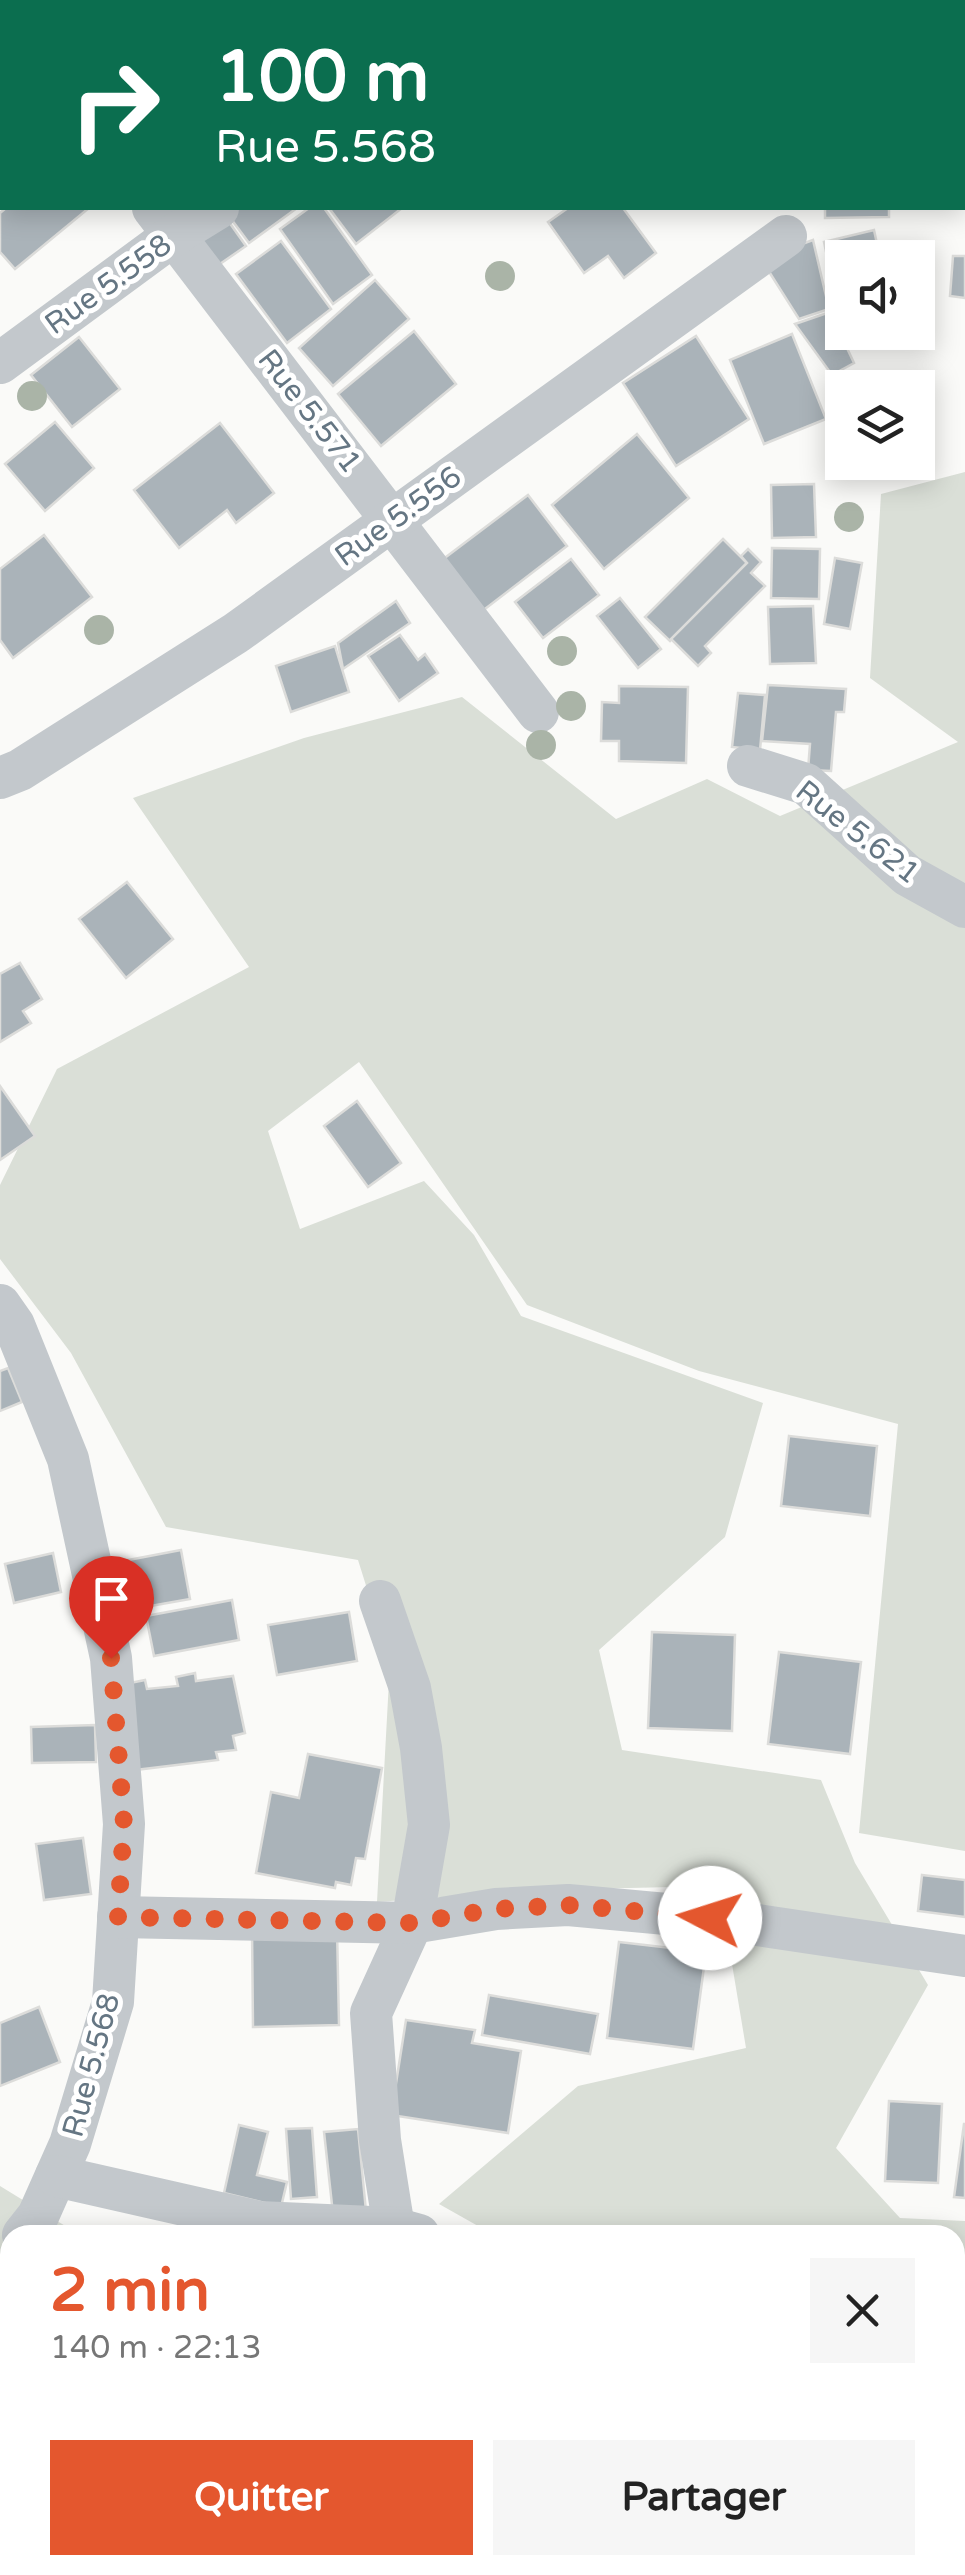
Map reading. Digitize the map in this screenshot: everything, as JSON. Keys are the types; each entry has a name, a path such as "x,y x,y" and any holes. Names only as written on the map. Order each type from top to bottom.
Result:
{"street":[{"name":"Rue 5.558","path":"0,363 163,221 210,210"},
{"name":"Rue 5.571","path":"163,221 538,712"},
{"name":"Rue 5.556","path":"0,778 20,770 236,633 786,236"},
{"name":"Rue 5.621","path":"748,766 806,784 907,875 965,907"},
{"name":"Rue 5.568","path":"0,1304 14,1326 68,1458 111,1658 124,1824 113,2002 70,2144 31,2225"},
{"path":"380,1601 410,1688 430,1826 412,1923 371,2012 380,2140 405,2225"},
{"path":"118,1917 412,1923 496,1909 568,1905 710,1918 965,1956"},
{"path":"56,2176 259,2222 308,2225"}],"shaded area":[{"path":"965,472 965,1851 859,1833 898,1424 699,1371 527,1305 359,1062 268,1131 300,1229 424,1181 474,1235 521,1316 763,1403 725,1537 599,1650 622,1750 821,1780 855,1863 928,1985 836,2148 900,2218 965,2221 965,2225 476,2225 439,2204 578,2086 746,2048 719,1886 539,1890 377,1902 390,1662 358,1560 166,1527 71,1353 0,1259 0,1185 57,1069 249,967 133,798 304,738 462,697 616,819 707,779 780,816 958,742 870,678 881,494"},
{"path":"0,2186 64,2225 0,2225"}],"building":[{"path":"87,210 15,269 0,252 0,213"},
{"path":"220,210 246,246 217,266 190,228"},
{"path":"224,210 294,210 249,243"},
{"path":"306,210 325,210 372,275 333,304 280,229"},
{"path":"330,210 399,210 356,244"},
{"path":"565,210 624,210 656,253 624,278 608,256 584,273 548,222"},
{"path":"825,210 889,210 889,217 825,218"},
{"path":"874,230 876,240 832,240"},
{"path":"813,240 825,292 825,310 799,319 761,259"},
{"path":"281,241 331,309 287,343 236,274"},
{"path":"953,256 965,256 965,298 950,296"},
{"path":"375,280 409,319 333,386 299,348"},
{"path":"825,314 825,350 848,350 854,363 841,370 828,370 795,324"},
{"path":"414,331 456,384 381,446 338,394"},
{"path":"792,334 825,419 764,444 730,360"},
{"path":"696,336 749,419 676,466 623,383"},
{"path":"79,337 120,389 72,427 31,375"},
{"path":"55,422 94,468 45,511 5,464"},
{"path":"220,423 274,493 236,523 227,510 179,548 134,490"},
{"path":"637,434 689,498 604,569 552,505"},
{"path":"814,484 816,537 772,538 771,485"},
{"path":"528,495 567,546 481,612 442,560"},
{"path":"44,535 92,597 13,658 0,640 0,569"},
{"path":"723,539 747,563 670,641 645,617"},
{"path":"772,548 820,549 819,599 771,598"},
{"path":"748,549 761,562 751,573 765,586 705,646 711,653 698,666 671,639 747,563 741,556"},
{"path":"835,558 862,563 850,629 824,624"},
{"path":"571,559 599,595 543,638 515,602"},
{"path":"620,598 661,649 638,668 597,616"},
{"path":"396,601 410,623 343,669 338,643"},
{"path":"813,606 816,663 770,664 768,607"},
{"path":"400,635 418,660 425,654 438,673 399,701 368,656"},
{"path":"335,646 349,692 291,712 276,666"},
{"path":"768,685 846,689 844,712 836,712 831,771 808,770 810,744 762,741"},
{"path":"619,686 688,687 686,763 619,761 619,741 601,741 602,702 619,703"},
{"path":"738,693 765,695 760,750 732,747"},
{"path":"127,882 173,939 126,978 79,919"},
{"path":"20,963 42,999 23,1011 31,1023 0,1042 0,974"},
{"path":"0,1086 35,1136 0,1160"},
{"path":"357,1101 401,1163 368,1187 324,1126"},
{"path":"8,1368 22,1402 0,1411 0,1371"},
{"path":"789,1436 877,1446 870,1516 781,1506"},
{"path":"181,1550 190,1599 111,1613 102,1565"},
{"path":"53,1553 61,1592 14,1603 5,1564"},
{"path":"232,1600 239,1640 154,1656 146,1616"},
{"path":"349,1612 357,1661 277,1675 268,1625"},
{"path":"652,1632 735,1635 732,1731 648,1728"},
{"path":"779,1652 861,1662 850,1754 768,1744"},
{"path":"195,1673 196,1681 233,1676 245,1733 233,1736 236,1750 216,1752 218,1760 127,1771 130,1683 145,1680 147,1689 178,1686 176,1677"},
{"path":"95,1725 96,1762 32,1763 31,1727"},
{"path":"308,1754 382,1768 365,1859 356,1858 351,1885 336,1882 335,1888 256,1873 271,1792 299,1798"},
{"path":"83,1838 91,1894 44,1900 36,1844"},
{"path":"922,1875 965,1880 965,1917 918,1911"},
{"path":"337,1928 339,2025 253,2027 252,1929"},
{"path":"619,1942 706,1952 693,2049 607,2038"},
{"path":"489,1995 598,2014 590,2054 482,2035"},
{"path":"39,2007 60,2062 0,2086 0,2023"},
{"path":"406,2020 475,2030 472,2043 521,2051 508,2133 391,2115"},
{"path":"889,2101 942,2104 938,2183 885,2181"},
{"path":"965,2124 965,2198 954,2197"},
{"path":"239,2125 268,2132 257,2175 287,2182 281,2207 224,2193"},
{"path":"312,2128 317,2197 291,2199 286,2129"},
{"path":"358,2129 366,2211 333,2214 324,2132"}],"route":[{"path":"111,1658 124,1824 118,1917 412,1923 496,1909 568,1905 710,1918"}]}
